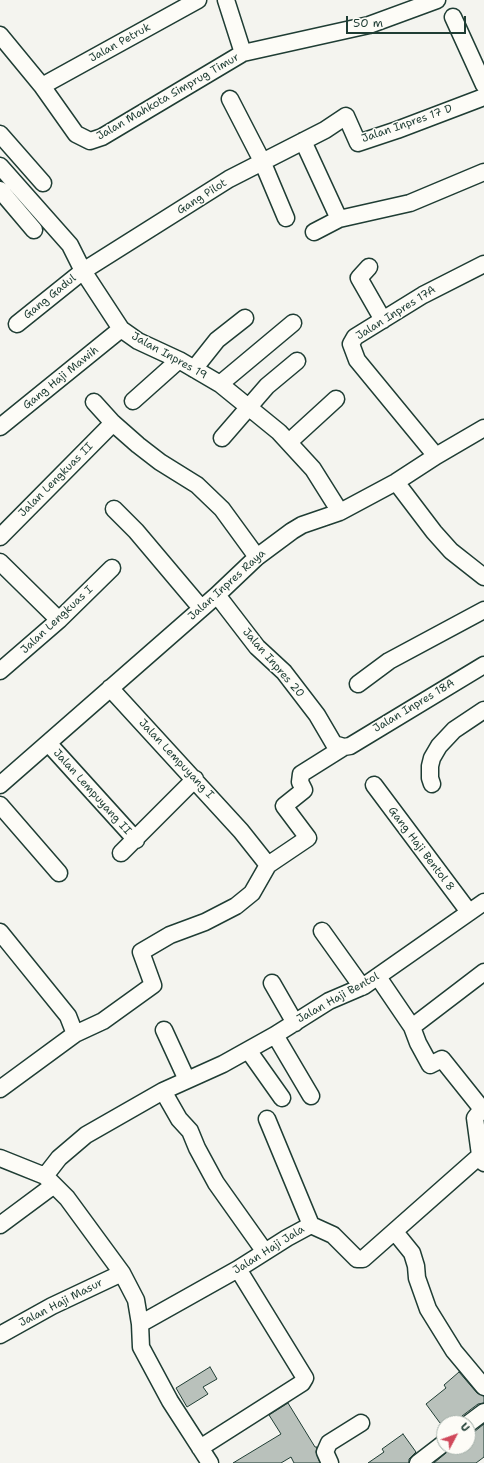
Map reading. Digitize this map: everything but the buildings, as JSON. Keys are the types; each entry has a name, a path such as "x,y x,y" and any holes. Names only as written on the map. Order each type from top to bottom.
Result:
{"street":[{"name":"Jalan Petruk","path":"42,86 198,0"},
{"name":"Jalan Mahkota Simprug Timur","path":"226,0 243,53"},
{"name":"Jalan Mahkota Simprug Timur","path":"0,35 42,86 76,134 86,140 97,140 243,53 369,25 437,0"},
{"path":"453,17 484,85"},
{"name":"Jalan Inpres 17 D","path":"324,130 346,116 358,143 484,97"},
{"path":"230,99 262,161 286,218"},
{"name":"Gang Pilot","path":"83,271 229,179 324,130"},
{"path":"0,134 42,183"},
{"path":"303,141 339,219"},
{"name":"Jalan Inpres 19","path":"0,166 70,245 83,271 121,329 138,341 179,360 220,384 250,408 289,442 313,469 340,512"},
{"path":"314,232 339,219 410,203 484,172"},
{"path":"0,190 34,230"},
{"name":"Jalan Inpres 17A","path":"436,456 357,360 351,344 354,337 423,295 484,264"},
{"path":"369,267 359,278 383,320"},
{"name":"Gang Gadul","path":"17,324 83,271"},
{"path":"194,369 217,340 246,318"},
{"path":"220,384 293,323"},
{"name":"Gang Haji Mawih","path":"0,427 121,329"},
{"path":"133,401 179,360"},
{"path":"222,438 250,408 267,386 297,361"},
{"path":"289,442 336,399"},
{"path":"94,402 113,423 160,462 197,485 222,509 257,557"},
{"name":"Jalan Lengkuas II","path":"0,538 113,423"},
{"name":"Jalan Inpres Raya","path":"0,786 217,595 257,557 297,528 340,512 396,482 436,456 484,428"},
{"path":"396,482 434,532 451,551 482,572"},
{"path":"114,509 136,531 202,608"},
{"path":"0,562 59,620"},
{"name":"Jalan Lengkuas I","path":"0,671 59,620 112,568"},
{"name":"Jalan Inpres 20","path":"217,595 257,648 284,672 317,716 334,744 344,747"},
{"path":"358,684 389,661 484,610"},
{"name":"Jalan Inpres 18A","path":"268,865 308,838 284,806 304,790 300,782 302,774 344,747 350,746 484,665"},
{"name":"Jalan Lempuyang I","path":"110,688 195,779 241,831 268,865"},
{"path":"432,784 430,778 430,766 432,758 439,746 454,730 484,710"},
{"name":"Jalan Lempuyang II","path":"49,744 136,840"},
{"path":"121,854 195,779"},
{"name":"Gang Haji Bentol 8","path":"374,785 469,912"},
{"path":"0,805 59,873"},
{"path":"0,1089 75,1034 103,1021 153,985 141,952 170,935 205,922 236,906 252,893 268,865"},
{"name":"Jalan Haji Bentol","path":"0,1225 50,1181 59,1158 86,1135 163,1091 248,1050 295,1023 329,1001 362,987 484,902"},
{"path":"322,931 362,987"},
{"path":"0,932 68,1016 75,1034"},
{"path":"412,1027 484,972"},
{"path":"378,977 412,1027 418,1043 430,1065 442,1059 482,1109 475,1118 483,1157"},
{"path":"272,983 295,1023"},
{"path":"164,1030 187,1080"},
{"path":"275,1035 311,1096"},
{"path":"248,1050 282,1098"},
{"path":"163,1091 179,1119 190,1131 197,1148 216,1182 265,1252"},
{"path":"267,1119 311,1225"},
{"name":"Jalan Haji Jala","path":"140,1324 238,1269 311,1225 334,1235 357,1259 360,1259 395,1232 483,1157"},
{"path":"0,1158 50,1181 79,1213 122,1273 136,1300 140,1324 141,1347 170,1401 210,1463"},
{"path":"395,1232 412,1253 416,1266 417,1278 428,1309 454,1351 484,1387"},
{"path":"200,1448 302,1383 305,1378 238,1269"},
{"name":"Jalan Haji Masur","path":"0,1335 52,1306 122,1273"},
{"path":"330,1463 325,1452 328,1443 361,1423"},
{"path":"418,1463 436,1449"}]}
